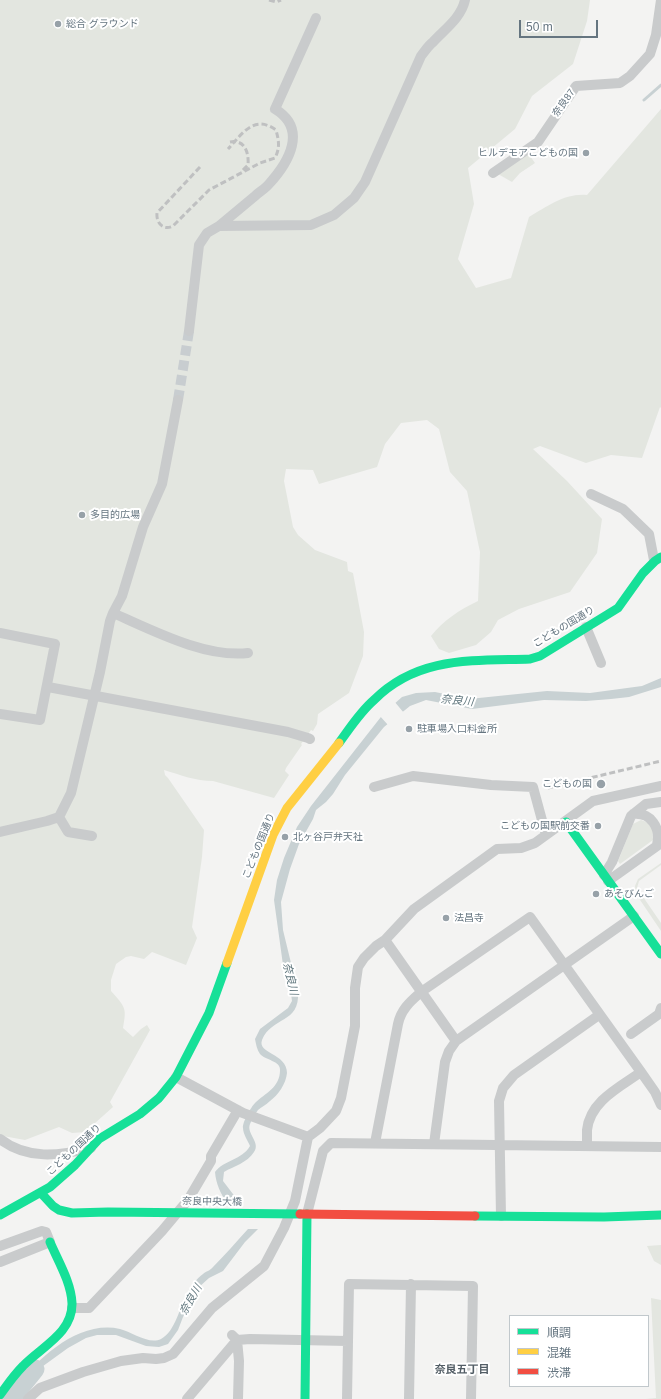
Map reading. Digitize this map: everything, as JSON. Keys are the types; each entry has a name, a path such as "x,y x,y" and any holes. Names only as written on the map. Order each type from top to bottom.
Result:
{"street":[{"path":"219,226 311,225 334,215 354,198 365,182 421,56 431,43 457,17 464,6 465,0"},
{"name":"奈良87","path":"493,173 538,142 576,86 620,82 630,76 650,54 656,35 661,0"},
{"path":"189,331 199,245 207,233 219,226 268,185 280,169 293,145 294,134 291,124 286,116 275,109 316,18"},
{"path":"0,832 59,817 71,793 95,695 108,631 113,613 122,596 143,527 162,484 178,400"},
{"path":"591,494 623,509 649,534 658,558"},
{"name":"こどもの国通り","path":"0,1215 41,1193 58,1181 107,1134 140,1114 159,1098 176,1077 209,1013 279,822 287,808 370,703 390,686 411,673 439,666 530,659 540,656 618,608 627,598 644,571 658,558"},
{"path":"113,613 186,643 234,654 248,653"},
{"path":"586,627 601,662"},
{"path":"0,633 55,644 48,687 40,720 0,714"},
{"path":"48,687 288,732 310,739"},
{"path":"374,787 413,776 491,785 533,787 545,830"},
{"path":"28,1399 40,1388 83,1372 122,1361 143,1358 164,1358 173,1354 212,1308 264,1266 284,1228 295,1201 308,1137 320,1128 336,1112 342,1091 355,1026 355,988 358,967 364,958 376,946 385,940 414,909 497,849 521,848 535,843 545,830 566,822 593,801 661,786"},
{"path":"606,878 633,814 646,804 661,802"},
{"path":"606,878 659,844 659,828 654,821 644,814 633,814"},
{"path":"59,817 68,832 92,836"},
{"path":"566,822 661,954"},
{"path":"434,1144 445,1062 449,1051 456,1041 634,916"},
{"path":"375,1143 400,1015 407,1005 421,992 530,917 655,1092 661,1105"},
{"path":"385,940 456,1041"},
{"path":"631,1034 660,1011"},
{"path":"500,1216 499,1101 503,1088 514,1075 599,1015"},
{"path":"587,1146 587,1129 596,1107 604,1098 641,1072"},
{"path":"176,1077 240,1112 308,1137"},
{"path":"72,1308 89,1308 162,1231 188,1200 211,1161 211,1156 240,1112"},
{"path":"0,1139 10,1146 24,1152 39,1155 54,1155 74,1152 92,1147"},
{"path":"305,1399 307,1214 323,1151 331,1143 661,1147"},
{"name":"奈良中央大橋","path":"41,1193 53,1207 61,1211 72,1213 128,1212 604,1217 661,1215"},
{"path":"0,1246 42,1231 46,1232 69,1291 72,1308 68,1323 62,1332 27,1362 0,1395"},
{"path":"0,1262 50,1242"},
{"path":"346,1399 349,1284 472,1286 471,1399"},
{"path":"409,1399 412,1284"},
{"path":"235,1338 348,1341"},
{"path":"187,1399 235,1338"},
{"path":"235,1338 239,1360 238,1399"}],"shaded area":[{"path":"0,0 590,0 587,21 573,64 532,96 515,129 468,168 474,204 458,259 476,288 511,278 529,217 564,198 587,195 661,109 661,408 660,407 642,458 611,455 586,463 540,446 533,449 567,481 602,519 597,553 570,592 519,609 498,620 491,632 476,645 449,653 439,649 431,636 452,616 478,601 480,552 467,491 450,472 439,429 427,420 401,423 385,444 377,467 319,484 313,470 286,469 284,481 293,527 298,535 315,550 347,562 348,571 353,573 364,632 363,656 349,693 318,714 317,724 313,731 311,730 301,744 302,745 286,768 285,771 289,775 274,798 213,781 194,779 164,770 165,775 204,830 202,857 192,927 197,938 186,965 152,952 144,959 131,956 126,957 116,964 111,980 111,991 122,1004 125,1011 123,1028 133,1037 147,1025 150,1030 110,1102 113,1107 85,1132 72,1133 59,1127 25,1140 3,1136 0,1134"},
{"path":"528,153 535,163 520,173 512,182 498,174"},
{"path":"641,820 648,823 652,827 653,840 620,864 618,861 633,824"},
{"path":"661,863 661,865 639,881 637,888 661,923 661,931 636,894 635,886 638,879"},
{"path":"661,1245 661,1265 654,1261 647,1246"},
{"path":"651,1298 661,1300 661,1399 646,1399 656,1398"}],"water":[{"path":"661,678 661,687 629,697 611,699 586,701 544,700 472,709 426,700 410,706 384,727 345,775 333,794 316,810 313,819 299,844 281,902 283,930 298,992 297,1002 295,1010 290,1015 266,1032 262,1040 262,1045 282,1061 286,1066 287,1073 279,1092 273,1099 258,1110 251,1122 249,1127 256,1145 256,1149 244,1162 224,1172 223,1181 259,1228 245,1242 223,1271 209,1278 198,1288 178,1330 168,1344 159,1347 146,1346 116,1335 97,1335 86,1338 68,1348 39,1369 20,1391 16,1386 26,1375 49,1353 75,1335 90,1330 105,1328 120,1329 151,1340 161,1339 174,1325 194,1282 212,1268 248,1229 222,1196 216,1181 215,1172 223,1165 247,1151 250,1146 243,1130 245,1119 253,1105 271,1090 278,1081 280,1067 260,1054 257,1049 255,1039 260,1029 288,1008 292,1001 290,986 283,965 274,900 277,880 284,858 297,827 311,806 384,713 402,697 416,693 435,692 469,699 547,691 590,693 642,686"}],"pier":[{"path":"394,701 404,713 388,725 379,715"},
{"path":"221,1197 238,1198 259,1225 260,1229 245,1229"}],"waterway":[{"path":"644,100 661,85"},
{"name":"奈良川","path":"11,1399 35,1369"}],"tunnel":[{"path":"178,400 189,331"}],"railway":[{"path":"269,0 276,2 281,0"},
{"path":"200,167 157,213 159,223 163,227 173,226 209,190 260,163 275,158 278,151 278,138 276,130 261,124 255,125 244,132 228,149"},
{"path":"230,142 243,145 247,152 248,165 242,171"},
{"path":"548,788 661,761"}],"traffic: fast":[{"path":"339,743 355,720 369,705 391,686 409,675 427,668 467,661 530,659 540,656 618,608 643,573 661,557"},
{"path":"566,822 661,954"},
{"path":"0,1215 50,1187 75,1165 99,1139 140,1114 159,1098 176,1077 209,1013 227,963"},
{"path":"41,1193 53,1206 59,1210 72,1213 300,1214"},
{"path":"305,1399 307,1214"},
{"path":"475,1216 604,1217 661,1215"},
{"path":"0,1395 23,1366 55,1339 62,1331 71,1314 72,1303 69,1287 64,1272 50,1242"}],"traffic: slow":[{"path":"227,963 273,835 287,808 339,743"}],"traffic: jam":[{"path":"300,1214 475,1216"}],"place":[{"name":"総合 グラウンド","path":"58,24"},
{"name":"ヒルデモアこどもの国","path":"586,153"},
{"name":"多目的広場","path":"82,515"},
{"name":"駐車場入口料金所","path":"409,729"},
{"name":"こどもの国","path":"601,784"},
{"name":"こどもの国駅前交番","path":"598,826"},
{"name":"北ヶ谷戸弁天社","path":"285,837"},
{"name":"あそびんご","path":"596,894"},
{"name":"法昌寺","path":"446,918"}],"district":[{"name":"奈良五丁目","path":"462,1370"}]}
